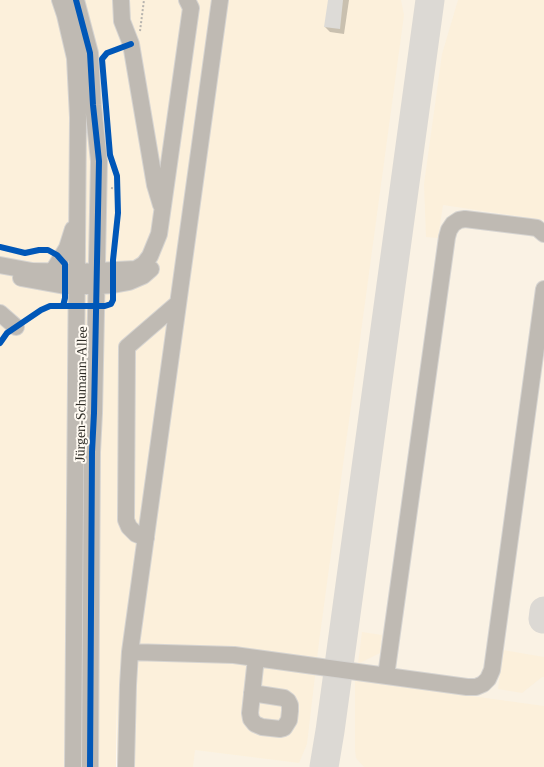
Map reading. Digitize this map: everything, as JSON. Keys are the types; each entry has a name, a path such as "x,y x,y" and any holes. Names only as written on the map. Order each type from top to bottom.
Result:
{"street":[{"name":"Jürgen-Schumann-Allee","path":"60,0 75,58 78,117 73,767"},
{"name":"Jürgen-Schumann-Allee","path":"76,0 90,53 93,105 98,141 99,184 92,452 90,767"},
{"path":"120,0 122,21 131,44 154,185 162,208"},
{"path":"0,265 32,271 53,271 77,279 97,279 136,269 144,264 150,256 159,234 191,8 188,0"},
{"path":"126,767 130,652 220,0"},
{"name":"Jürgen-Schumann-Allee","path":"53,271 67,248 77,210"},
{"path":"386,676 449,230 453,224 459,220 466,219 537,228 544,234"},
{"path":"0,272 14,277 65,286 77,279"},
{"path":"130,652 224,654 467,687 476,687 483,684 488,679 492,670 544,289"},
{"path":"146,538 136,534 129,527 126,520 127,347 178,303"},
{"path":"0,313 16,327"},
{"path":"252,693 256,658"}],"path":[{"path":"131,44 139,38 144,0"},
{"path":"111,188 117,189"}],"shaded area":[{"path":"0,0 401,0 404,15 319,642 307,744 299,763 195,750 193,767 117,767 117,692 116,767 0,767"},
{"path":"104,0 544,0 544,767 118,767 120,365"},
{"path":"458,0 544,0 544,220 443,205 438,238 426,237 424,184 442,54"},
{"path":"362,632 382,635 380,653 358,664"},
{"path":"503,650 544,657 544,677 522,693 498,689"},
{"path":"355,680 544,706 544,767 364,767 356,758 355,750"}],"building":[{"path":"328,0 343,0 340,29 324,27"}],"taxiway":[{"path":"324,767 430,0"},
{"path":"543,619 544,611"}],"cycle path":[{"path":"76,0 90,53 93,105 99,161 92,452 90,767"},
{"path":"63,306 105,306 111,304 113,300 113,260 118,213 117,176 110,155 102,59 107,53 131,44"},
{"path":"0,247 25,253 48,250 57,255 65,264 65,298 63,306 50,306 41,310 7,333 0,343"}]}
